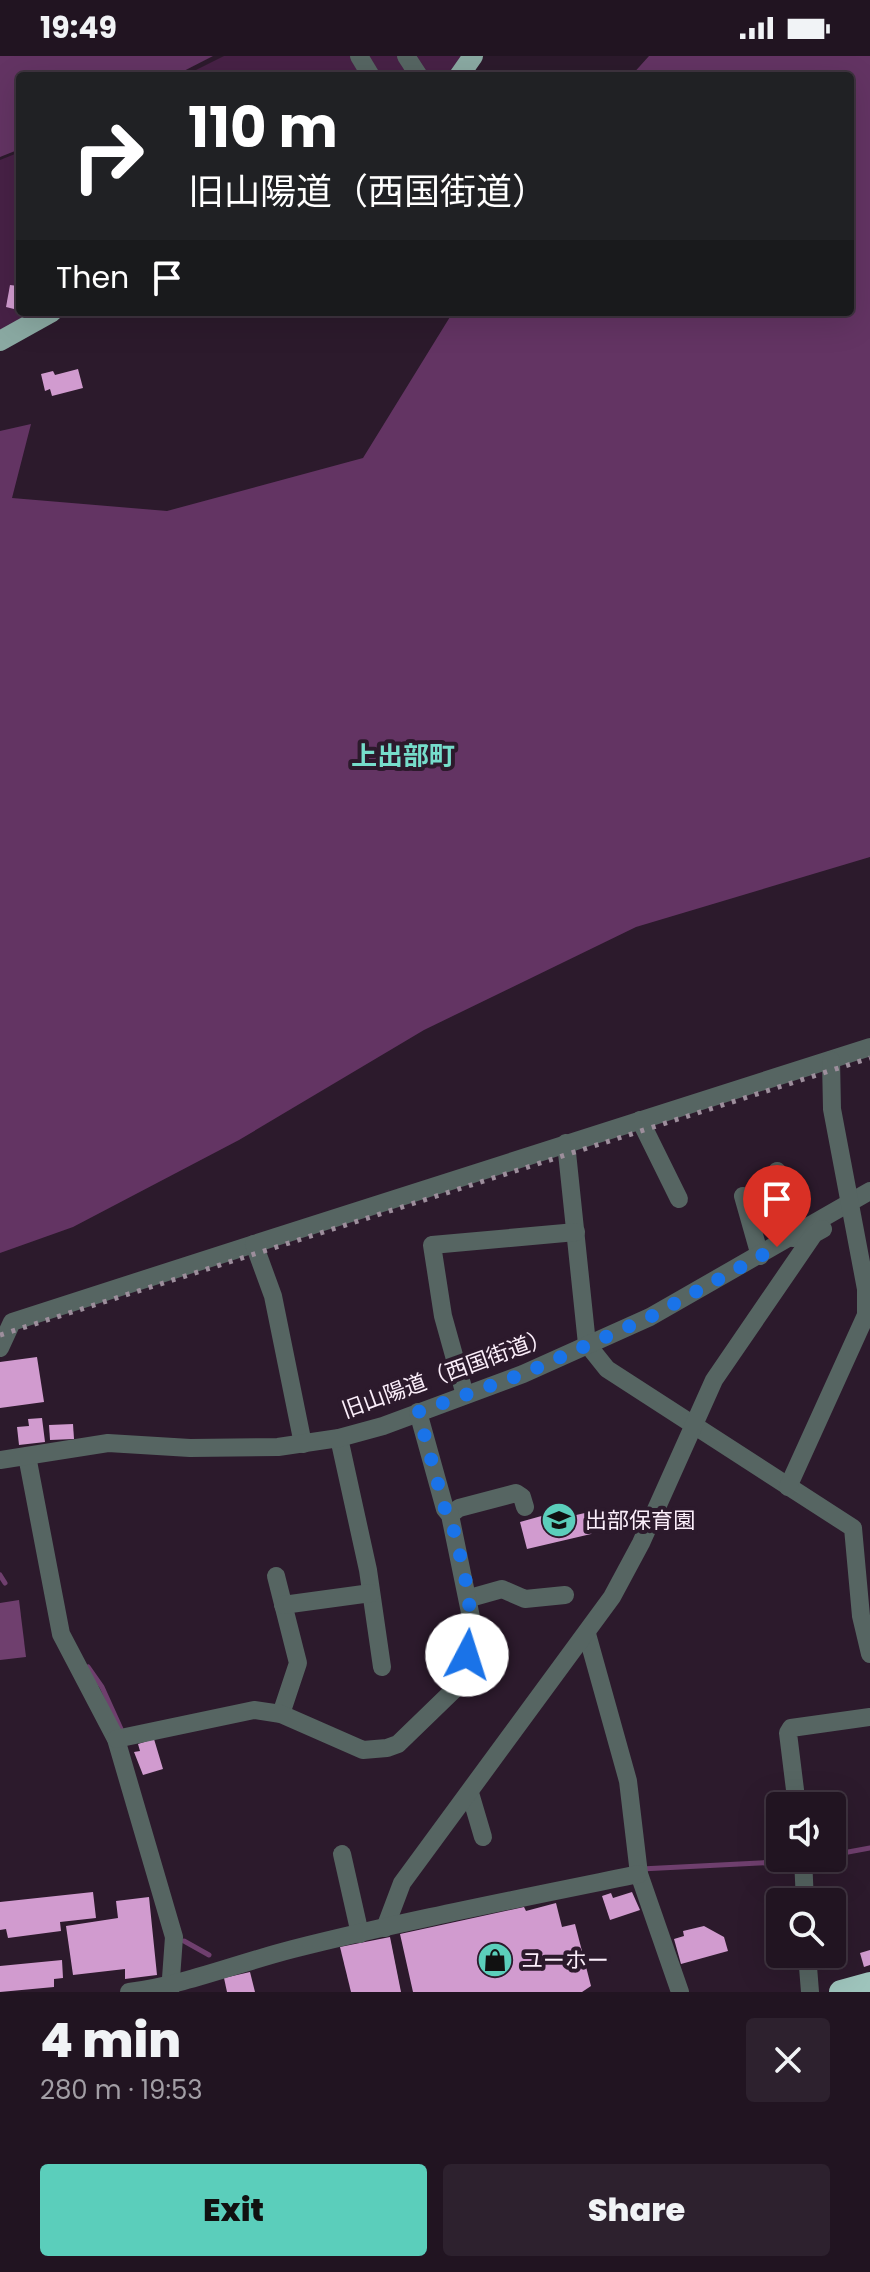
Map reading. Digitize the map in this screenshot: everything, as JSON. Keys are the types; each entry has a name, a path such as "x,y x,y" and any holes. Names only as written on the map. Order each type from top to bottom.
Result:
{"highway":[{"path":"841,1992 870,1984"}],"main road":[{"path":"0,341 45,316"}],"street":[{"path":"0,1348 12,1322 870,1047"},
{"path":"788,1487 863,1328 868,1289 865,1256 849,1202 832,1109 831,1060"},
{"path":"640,1120 679,1199"},
{"path":"566,1143 587,1344 607,1369 788,1487 861,1528 861,1616 870,1654"},
{"path":"777,1171 793,1238"},
{"name":"旧山陽道（西国街道）","path":"0,1460 108,1443 218,1449 303,1444 339,1438 523,1374 650,1317 793,1238 870,1191"},
{"path":"743,1196 760,1256"},
{"path":"385,1928 402,1883 587,1634 641,1543 714,1380 814,1234 840,1218 849,1202"},
{"path":"465,1395 443,1316 432,1245 576,1232"},
{"path":"254,1244 273,1296 303,1444"},
{"path":"116,1739 254,1710 281,1714 363,1750 375,1751 398,1744 461,1683 473,1627 470,1598 450,1515 445,1509 418,1412"},
{"path":"339,1438 371,1593 382,1667"},
{"path":"27,1456 61,1634 116,1739 174,1937 170,1989"},
{"path":"450,1515 459,1508 516,1493 522,1497 525,1507"},
{"path":"276,1576 298,1663 281,1714"},
{"path":"470,1598 502,1589 525,1599 565,1595"},
{"path":"283,1605 371,1593"},
{"path":"587,1634 628,1781 639,1871 680,1992"},
{"path":"795,1792 788,1733 791,1728 870,1717"},
{"path":"470,1793 483,1837"},
{"path":"342,1854 360,1934"},
{"path":"129,1992 170,1989 197,1975 385,1928 639,1871"},
{"path":"808,1968 810,1992"}],"shaded area":[{"path":"0,56 213,56 182,72 16,72 16,151 0,157"},
{"path":"224,56 462,56 449,72 192,72"},
{"path":"649,56 870,56 870,857 636,927 424,1030 239,1140 73,1227 0,1253 0,431 31,424 12,498 167,511 363,458 451,316 854,316 854,72 635,72"},
{"path":"16,154 16,316 27,316 0,331 0,160"},
{"path":"19,1600 26,1657 0,1660 0,1603"}],"building":[{"path":"10,285 16,286 14,309 6,307"},
{"path":"78,369 83,388 52,396 50,389 45,391 41,374 53,371 55,375"},
{"path":"37,1357 44,1402 0,1408 0,1362"},
{"path":"42,1418 45,1442 19,1445 17,1427 29,1426 28,1419"},
{"path":"73,1424 74,1439 50,1440 49,1425"},
{"path":"570,1508 572,1516 589,1512 590,1519 596,1521 591,1534 527,1549 520,1522"},
{"path":"154,1739 163,1769 143,1775 134,1752 140,1751 138,1744"},
{"path":"93,1892 96,1918 60,1922 61,1931 8,1938 6,1929 0,1930 0,1902"},
{"path":"632,1892 640,1910 610,1920 602,1896 611,1893 613,1898"},
{"path":"149,1897 157,1975 125,1979 125,1969 73,1975 66,1926 118,1918 116,1901"},
{"name":"ユーホー","path":"556,1903 562,1927 575,1924 591,1986 582,1992 413,1992 400,1934"},
{"path":"704,1926 724,1937 728,1951 681,1964 674,1939 684,1936 683,1931"},
{"path":"390,1937 401,1992 351,1992 340,1947"},
{"path":"870,1950 870,1965 864,1967 860,1953"},
{"path":"62,1960 63,1978 54,1979 54,1987 0,1992 0,1966"},
{"path":"250,1972 255,1992 227,1992 224,1978"}],"waterway":[{"path":"0,1575 5,1583"},
{"path":"88,1667 102,1687 121,1729"},
{"path":"846,1852 870,1848"},
{"path":"641,1869 766,1863"},
{"path":"184,1941 209,1955"}],"railway":[{"path":"0,1335 870,1058"}],"place":[{"name":"出部保育園","path":"559,1520"},
{"name":"ユーホー","path":"495,1960"}],"district":[{"name":"上出部町","path":"403,756"}],"route":[{"path":"467,1655 473,1627 470,1598 450,1515 445,1509 418,1412 523,1374 650,1317 777,1247"}]}
